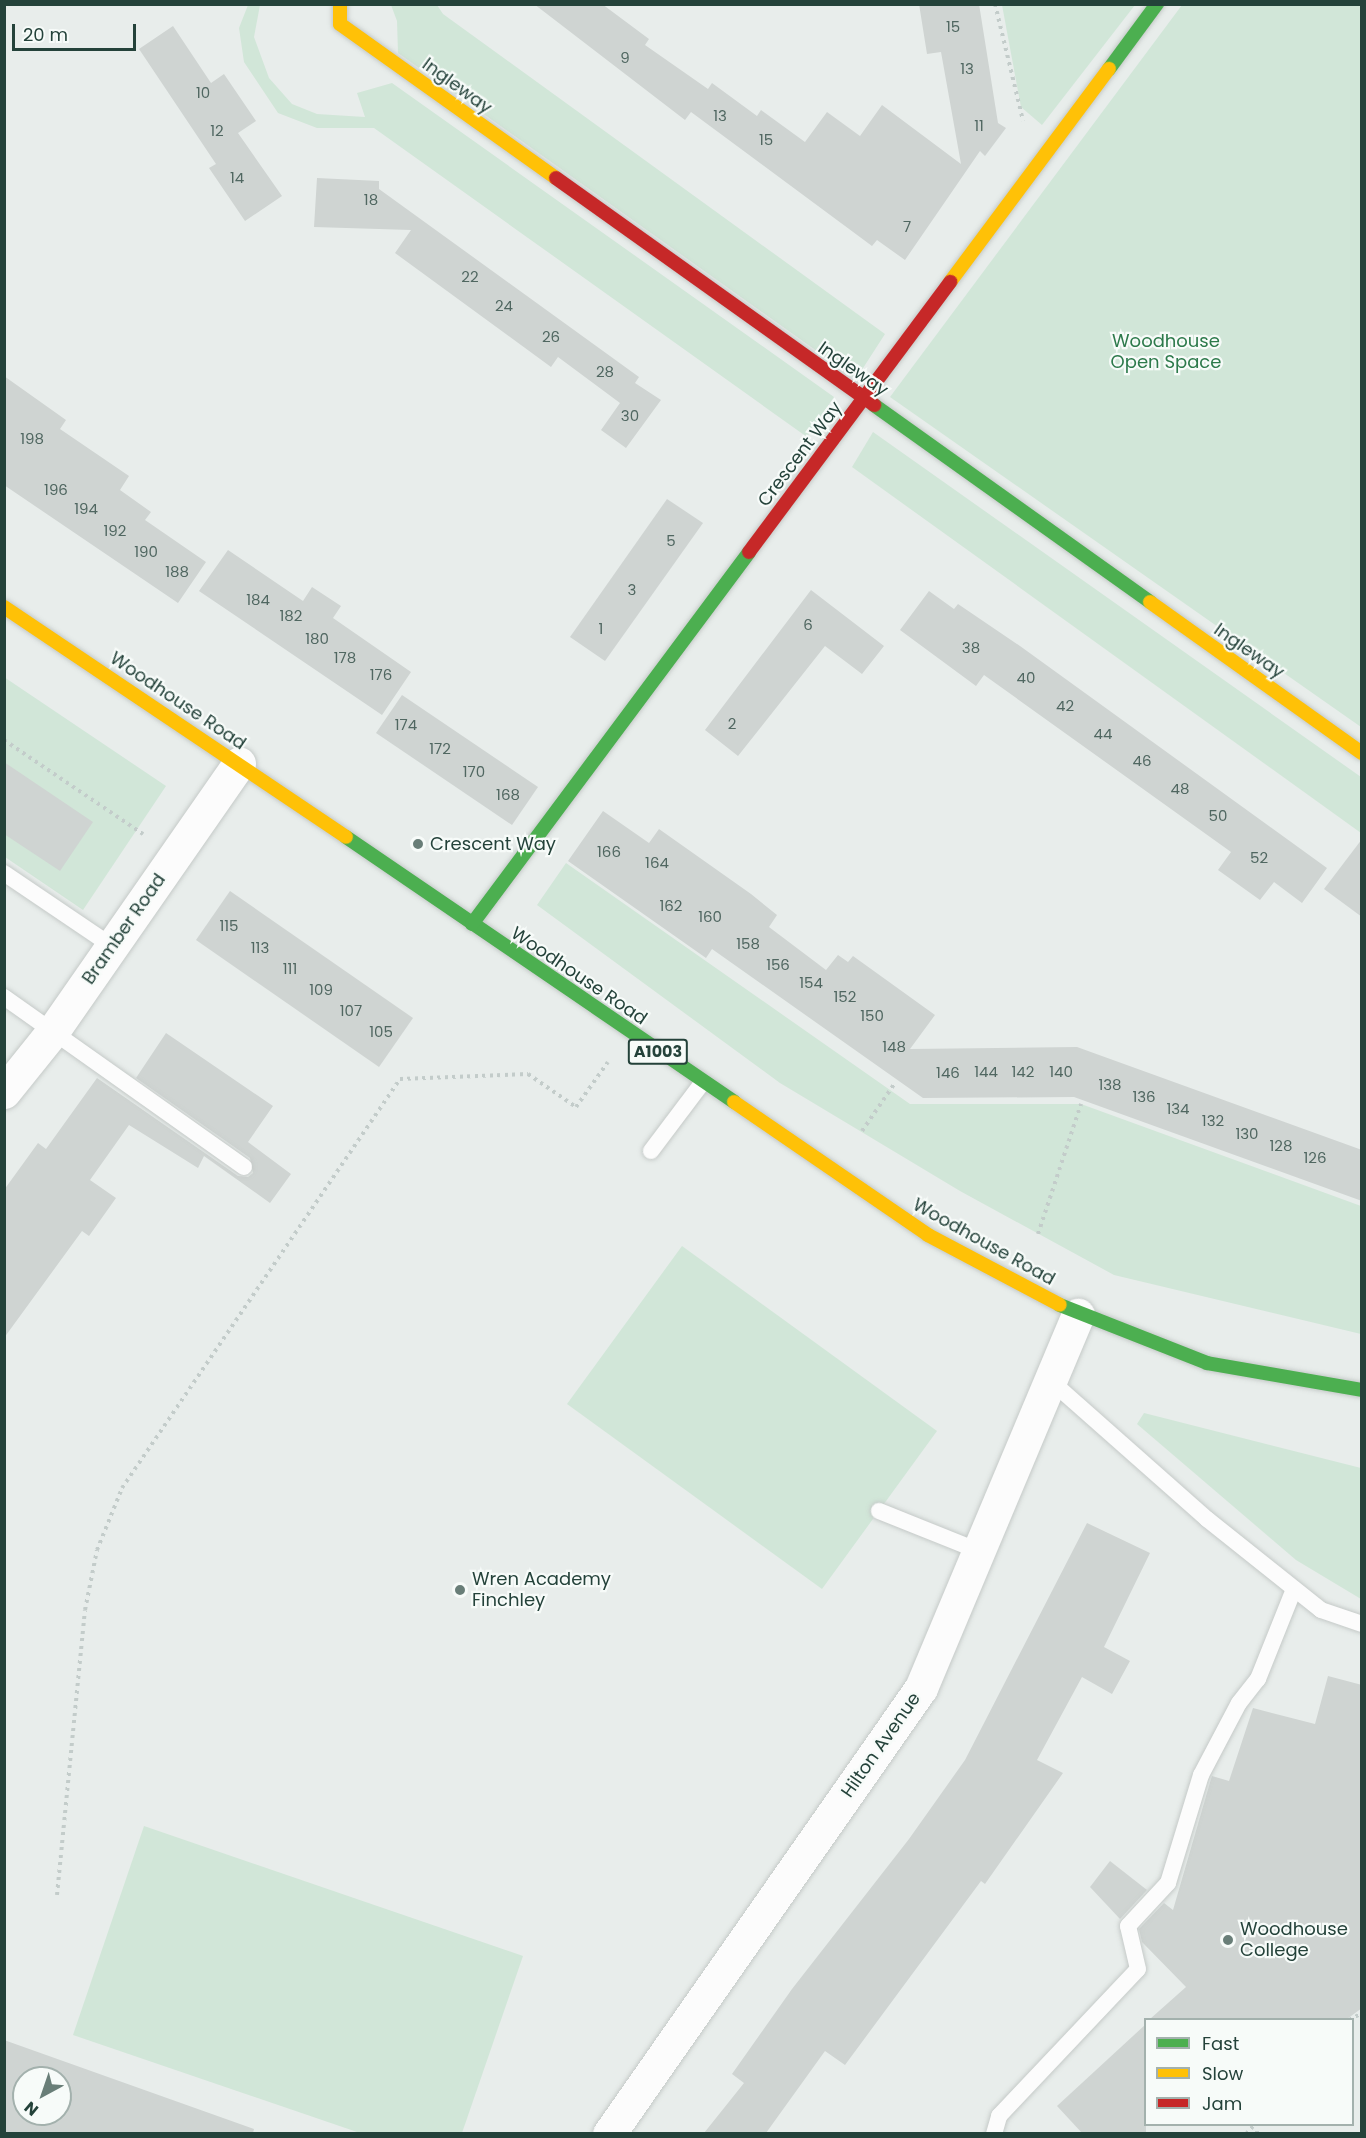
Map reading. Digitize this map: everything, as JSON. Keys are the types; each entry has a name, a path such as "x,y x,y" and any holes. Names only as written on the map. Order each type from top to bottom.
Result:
{"street":[{"name":"Ingleway","path":"340,4 340,24 1362,753"},
{"name":"Crescent Way","path":"472,924 1157,4"},
{"name":"Woodhouse Road","path":"4,607 239,763 928,1235 1078,1315 1207,1364 1362,1390"},
{"name":"Bramber Road","path":"4,1092 53,1031 239,763"},
{"name":"Hilton Avenue","path":"609,2133 921,1688 1078,1315"}],"lane":[{"path":"4,873 112,945"},
{"path":"4,997 243,1167"},
{"path":"651,1150 703,1082"},
{"path":"1051,1381 1207,1519 1294,1589 1321,1610 1362,1624"},
{"path":"879,1511 979,1551"},
{"path":"994,2133 999,2116 1138,1969 1128,1926 1168,1883 1201,1775 1239,1703 1258,1678 1294,1589"}],"path":[{"path":"995,4 1020,118 1051,144"},
{"path":"4,740 176,855"},
{"path":"57,1895 85,1611 97,1551 122,1488 400,1079 528,1074 576,1107 629,1032"},
{"path":"862,1131 896,1083"},
{"path":"1038,1234 1081,1104"}],"green space":[{"path":"1002,4 1135,5 1042,125 1021,107"},
{"path":"248,5 260,5 254,37 269,78 292,104 317,114 365,117 357,93 392,83 834,397 807,437 374,128 317,128 278,113 244,62 239,28"},
{"path":"391,5 437,5 443,14 885,334 856,379 398,53 397,21"},
{"name":"Woodhouse Open Space","path":"1182,5 1361,5 1361,727 890,397"},
{"path":"873,432 1361,777 1361,833 852,467"},
{"path":"4,677 166,786 83,910 5,857"},
{"path":"566,863 910,1104 1081,1104 1361,1206 1361,1334 1114,1275 960,1191 780,1083 537,905"},
{"path":"682,1246 937,1431 822,1589 567,1404"},
{"path":"1144,1413 1361,1468 1361,1599 1296,1560 1137,1424"},
{"path":"144,1826 523,1956 462,2133 360,2133 73,2035"}],"building":[{"path":"534,4 602,4 649,39 645,45 708,89 712,83 757,116 761,110 805,142 827,112 860,136 882,105 961,164 941,52 927,54 919,4 979,4 998,123 1006,128 985,156 980,151 905,260 877,240 872,246 691,112 685,120"},
{"path":"173,26 211,83 224,74 256,121 238,133 282,196 245,221 209,168 216,164 139,49"},
{"path":"317,178 379,181 379,189 639,377 635,383 661,400 626,448 601,430 620,403 558,357 551,367 395,253 411,230 314,227"},
{"path":"4,376 66,420 60,429 129,476 120,490 151,512 145,520 206,562 178,603 4,485"},
{"path":"667,499 703,523 605,661 570,637"},
{"path":"228,550 303,601 312,587 341,606 333,618 411,672 382,715 199,591"},
{"path":"811,590 884,646 862,674 825,646 738,756 705,730"},
{"path":"929,591 954,609 958,604 1020,646 1327,868 1302,903 1274,882 1260,900 1218,870 1231,852 984,675 976,686 900,630"},
{"path":"402,695 538,787 512,825 376,733"},
{"path":"4,762 93,822 60,871 4,834"},
{"path":"603,811 649,843 659,829 751,894 777,915 769,927 826,970 838,955 848,962 853,956 935,1015 910,1049 1077,1047 1362,1150 1362,1201 1074,1097 923,1098 712,949 706,958 568,861"},
{"path":"1362,839 1362,917 1324,889"},
{"path":"230,891 413,1018 379,1067 196,940"},
{"path":"166,1033 273,1106 248,1142 291,1174 270,1203 204,1156 198,1168 129,1125 90,1180 116,1198 89,1236 82,1231 4,1338 4,1190 38,1143 46,1149 97,1078 238,1176 248,1177 253,1173 250,1158 136,1078"},
{"path":"1087,1523 1150,1553 1104,1647 1130,1661 1112,1694 1082,1677 1037,1760 1063,1773 985,1884 981,1881 845,2065 825,2051 766,2133 704,2133 744,2083 732,2074 792,1989 909,1839 965,1760"},
{"path":"1328,1676 1362,1685 1362,2008 1348,2018 1151,2018 1186,1987 1142,1942 1139,1929 1164,1903 1173,1910 1212,1776 1229,1781 1253,1708 1315,1724"},
{"path":"1110,1861 1147,1890 1120,1919 1090,1887"},
{"path":"1144,2026 1144,2126 1146,2126 1146,2133 1082,2133 1057,2106"},
{"path":"4,2040 254,2129 253,2133 4,2133"}],"traffic: fast":[{"path":"1109,69 1157,4"},
{"path":"874,405 1150,602"},
{"path":"472,924 749,552"},
{"path":"346,837 734,1102"},
{"path":"1060,1305 1207,1363 1362,1390"}],"traffic: slow":[{"path":"340,4 340,24 556,178"},
{"path":"950,282 1109,69"},
{"path":"1150,602 1362,753"},
{"path":"4,607 346,837"},
{"path":"734,1102 928,1235 1060,1305"}],"traffic: jam":[{"path":"556,178 874,405"},
{"path":"749,552 950,282"}],"place":[{"name":"Crescent Way","path":"418,844"},
{"name":"Wren Academy Finchley","path":"460,1590"},
{"name":"Woodhouse College","path":"1228,1940"}]}
